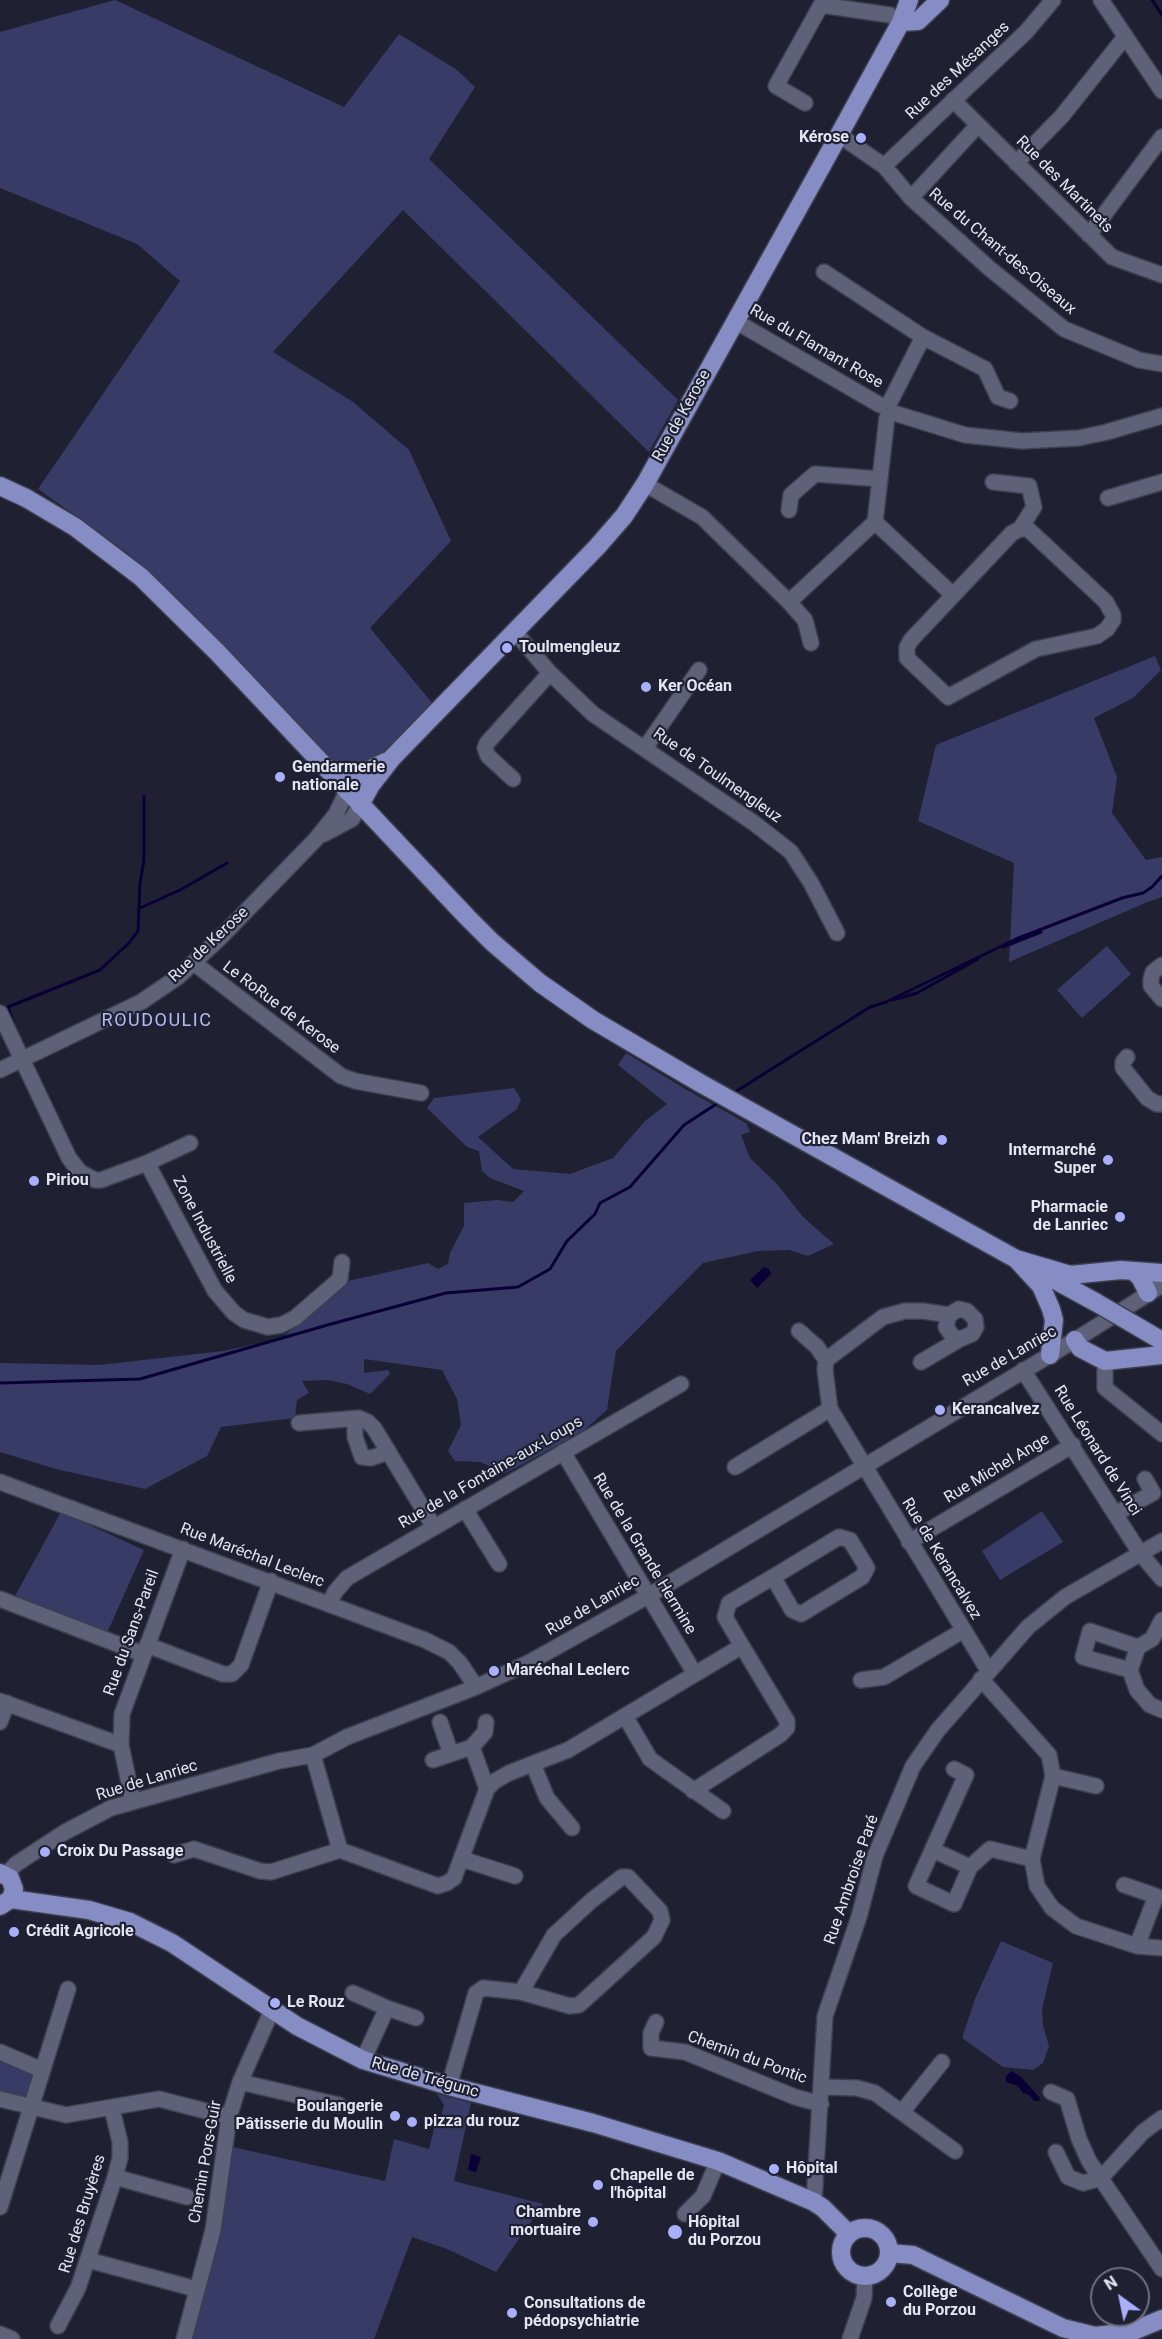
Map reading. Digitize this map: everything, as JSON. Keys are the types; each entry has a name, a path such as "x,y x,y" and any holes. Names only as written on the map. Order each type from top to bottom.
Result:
{"main road":[{"name":"Rue de Kerose","path":"360,805 370,784 392,758 597,548 624,516 645,484 839,135 901,22 909,0"},
{"path":"901,22 918,21 940,0"},
{"path":"0,486 35,503 95,541 141,577 196,630 419,868 492,942 540,982 593,1020 700,1083 1162,1341"},
{"name":"Rue de Kerose","path":"347,791 354,777 392,758"},
{"path":"1016,1259 1070,1275 1121,1270 1162,1273"},
{"path":"1016,1259 1041,1286 1051,1309 1054,1320 1050,1355"},
{"path":"1133,1271 1155,1289"},
{"path":"1075,1340 1080,1348 1105,1361 1162,1355"},
{"path":"3,1874 13,1883 14,1888 6,1903"},
{"name":"Rue de Trégunc","path":"6,1903 101,1913 148,1930 172,1943 272,2010 329,2044 363,2060 449,2086 593,2123 718,2161 814,2202 849,2234"},
{"path":"858,2229 873,2229 885,2239 889,2253 883,2268 876,2274 865,2276 852,2273 842,2260 842,2244 849,2234 858,2229"},
{"path":"889,2253 912,2255 1063,2328 1095,2336 1131,2332 1162,2319"}],"street":[{"name":"Rue des Mésanges","path":"884,166 1026,32 1053,0"},
{"path":"1101,0 1162,91"},
{"path":"805,103 776,86 821,5 890,15 901,22"},
{"path":"1016,163 1062,116 1125,37"},
{"name":"Rue des Martinets","path":"953,100 1112,257 1162,275"},
{"path":"911,198 978,124"},
{"name":"Rue du Chant-des-Oiseaux","path":"839,135 884,166 911,198 989,268 1064,329 1139,360 1162,364"},
{"path":"1089,235 1162,137"},
{"path":"824,272 923,338 985,369 998,397 1010,401"},
{"name":"Rue du Flamant Rose","path":"735,321 887,409 965,435 1022,441 1079,438 1162,416"},
{"path":"789,602 875,522 887,409 923,338"},
{"path":"789,510 790,495 815,474 880,479"},
{"path":"993,482 1029,486 1034,507 1020,529"},
{"path":"1108,498 1162,482"},
{"path":"645,484 702,517 805,620 811,643"},
{"path":"875,522 953,595"},
{"path":"1020,529 1029,529 1106,602 1113,620 1107,629 1097,636 1036,649 948,697 907,658 907,647 910,640 1012,533 1020,529"},
{"name":"Rue de Toulmengleuz","path":"515,632 550,673 593,714 754,823 791,852 811,883 837,933"},
{"path":"645,748 699,670"},
{"path":"513,779 488,756 485,748 487,742 550,673"},
{"name":"Rue de Kerose","path":"0,1070 141,1002 194,963 316,839 336,814 347,791"},
{"name":"Rue de Kerose","path":"316,839 352,819 360,805"},
{"name":"Le RoRue de Kerose","path":"194,963 335,1072 348,1078 421,1093"},
{"path":"1158,969 1151,986 1162,999"},
{"path":"0,1013 69,1158 80,1172 95,1180 101,1180 147,1163 190,1143"},
{"path":"1127,1057 1123,1062 1123,1068 1147,1098 1156,1104 1162,1104"},
{"name":"Zone Industrielle","path":"147,1163 215,1291 234,1313 244,1320 268,1327 281,1325 295,1318 340,1279 342,1262"},
{"name":"Rue de Lanriec","path":"3,1874 64,1832 111,1808 279,1761 314,1755 347,1737 476,1687 556,1648 648,1596 1075,1340 1155,1289"},
{"path":"921,1362 972,1334 975,1319 970,1312 962,1309 949,1315 946,1323 948,1332 960,1339"},
{"path":"826,1360 883,1317 905,1311 949,1315"},
{"path":"735,1467 830,1409 825,1370 826,1360 817,1347 799,1331"},
{"path":"1105,1361 1106,1388 1162,1434"},
{"name":"Rue Léonard de Vinci","path":"1023,1370 1140,1553 1162,1579"},
{"name":"Rue de la Fontaine-aux-Loups","path":"329,1604 335,1592 347,1578 681,1383"},
{"name":"Rue de Kerancalvez","path":"830,1409 964,1630 985,1675 1049,1755 1053,1776"},
{"path":"355,1419 356,1437 362,1457 372,1458 389,1452"},
{"path":"299,1423 355,1419 368,1422 389,1452 434,1527"},
{"name":"Rue Michel Ange","path":"909,1542 1073,1445"},
{"name":"Rue de la Grande Hermine","path":"563,1452 695,1674"},
{"path":"1115,1514 1153,1493 1145,1479"},
{"name":"Rue Maréchal Leclerc","path":"0,1482 183,1548 425,1640 449,1652 460,1663 476,1687"},
{"path":"465,1509 499,1564"},
{"path":"693,1791 780,1735 786,1728 787,1721 725,1617 729,1603 839,1537 850,1540 867,1568 862,1577 801,1614 792,1610 773,1577"},
{"name":"Rue Ambroise Paré","path":"814,2202 825,2016 859,1917 875,1856 914,1766 938,1730 1028,1627 1065,1597 1162,1541"},
{"name":"Rue du Sans-Pareil","path":"133,1802 121,1745 122,1714 183,1548"},
{"path":"0,1599 145,1649 223,1674 232,1674 241,1665 271,1581"},
{"path":"1162,1620 1152,1639 1138,1647 1130,1670 1137,1690 1150,1705 1162,1710"},
{"path":"861,1680 884,1677 964,1630"},
{"path":"1130,1670 1083,1658 1090,1631 1138,1647"},
{"path":"174,1855 194,1849 260,1871 271,1872 340,1850 438,1886 454,1878 487,1790 495,1780 568,1750 742,1646"},
{"path":"0,1722 4,1702 121,1745"},
{"path":"625,1716 651,1759 723,1811"},
{"path":"440,1722 451,1754"},
{"path":"433,1760 472,1747 486,1727"},
{"path":"472,1747 487,1790"},
{"path":"314,1755 340,1850"},
{"path":"533,1764 547,1798 572,1828"},
{"path":"954,1769 966,1775 916,1886 954,1904 970,1867 990,1850 1032,1859"},
{"path":"1096,1786 1053,1776 1032,1859 1037,1886 1052,1908 1082,1929 1137,1946 1162,1948"},
{"path":"933,1850 970,1867"},
{"path":"462,1859 515,1876"},
{"path":"449,2086 476,1993 483,1988 521,1992 570,2006 579,2005 654,1936 662,1920 660,1911 628,1877 622,1877 592,1900 554,1935 521,1992"},
{"path":"1124,1886 1156,1896 1137,1946"},
{"path":"0,2207 68,1989"},
{"path":"353,1993 416,2018"},
{"path":"363,2060 387,2008"},
{"name":"Chemin Pors-Guir","path":"184,2339 213,2230 229,2117 240,2082 272,2010"},
{"name":"Chemin du Pontic","path":"656,2022 651,2033 651,2048 685,2052 795,2097 821,2104"},
{"path":"0,2052 42,2070"},
{"path":"902,2112 942,2062"},
{"path":"240,2082 339,2105"},
{"path":"822,2087 857,2088 875,2093 955,2151"},
{"path":"1052,2092 1067,2099 1079,2139 1089,2161 1162,2269"},
{"path":"0,2099 66,2115 159,2099 229,2117"},
{"name":"Rue des Bruyères","path":"58,2326 78,2288 120,2158 120,2142 111,2109"},
{"path":"1056,2152 1068,2177 1083,2183 1101,2178 1143,2132 1162,2118"},
{"path":"685,2214 703,2196 718,2161"},
{"path":"115,2177 187,2197"},
{"path":"88,2260 196,2289"},
{"path":"850,2339 864,2298 865,2276"},
{"path":"0,2334 12,2339"}],"shaded area":[{"path":"115,0 344,107 399,34 457,70 475,87 429,159 678,400 649,452 403,210 273,352 353,402 409,450 451,541 370,628 433,704 376,759 340,768 214,637 126,552 38,489 180,281 137,244 0,188 0,32"},
{"path":"1155,656 1161,670 1133,698 1094,718 1117,777 1112,813 1146,860 1162,857 1162,897 1009,962 1014,863 918,821 936,745"},
{"path":"1107,946 1131,974 1082,1018 1057,990"},
{"path":"626,1053 746,1123 750,1132 741,1135 750,1158 777,1184 803,1217 834,1244 808,1256 789,1250 758,1251 703,1263 616,1351 607,1410 582,1432 506,1473 480,1462 455,1461 448,1451 461,1425 457,1399 442,1370 364,1359 364,1373 388,1370 390,1374 370,1394 347,1384 328,1380 302,1381 309,1393 297,1400 295,1418 221,1427 207,1456 145,1489 56,1469 0,1452 0,1363 99,1365 224,1351 282,1338 344,1282 428,1263 438,1269 448,1264 450,1253 464,1226 464,1203 497,1200 513,1202 524,1191 490,1178 482,1171 479,1151 467,1147 427,1108 434,1098 514,1088 521,1099 517,1109 478,1137 513,1169 570,1174 613,1158 645,1121 667,1104 618,1065"},
{"path":"764,1267 769,1269 771,1274 757,1288 750,1280"},
{"path":"1042,1511 1063,1542 1000,1580 982,1551"},
{"path":"61,1512 144,1550 107,1633 15,1596"},
{"path":"1001,1941 1053,1963 1042,2009 1043,2026 1049,2046 1043,2063 1033,2070 1003,2067 962,2038 975,1999"},
{"path":"0,2056 35,2071 29,2099 0,2092"},
{"path":"1012,2071 1021,2077 1040,2098 1039,2101 1034,2101 1018,2086 1006,2082 1006,2076"},
{"path":"437,2094 471,2103 454,2181 543,2204 496,2272 447,2249 412,2237 374,2339 189,2339 228,2146 385,2181 394,2139 429,2149 435,2124 439,2124 444,2105"},
{"path":"471,2154 481,2157 476,2172 468,2170"}],"waterway":[{"path":"1152,0 1162,15"},
{"path":"14,1026 8,1007 100,970 129,943 138,931 140,883 144,860 144,796"},
{"path":"140,908 180,890 227,863"},
{"path":"732,1094 870,1007 886,1002 1016,939 1122,898 1143,893 1162,876"},
{"path":"1003,947 1041,932"},
{"path":"893,1000 917,993 978,959"},
{"path":"0,1383 140,1379 446,1293 518,1287 550,1269 567,1241 595,1214 600,1203 630,1187 684,1125 721,1101"}],"place":[{"name":"Kérose","path":"861,138"},
{"name":"Toulmengleuz","path":"507,648"},
{"name":"Ker Océan","path":"646,687"},
{"name":"Gendarmerie nationale","path":"280,777"},
{"name":"Chez Mam' Breizh","path":"942,1140"},
{"name":"Intermarché Super","path":"1108,1160"},
{"name":"Piriou","path":"34,1181"},
{"name":"Pharmacie de Lanriec","path":"1120,1217"},
{"name":"Kerancalvez","path":"940,1410"},
{"name":"Maréchal Leclerc","path":"494,1671"},
{"name":"Croix Du Passage","path":"45,1852"},
{"name":"Crédit Agricole","path":"14,1932"},
{"name":"Le Rouz","path":"275,2003"},
{"name":"Boulangerie Pâtisserie du Moulin","path":"395,2116"},
{"name":"pizza du rouz","path":"412,2122"},
{"name":"Hôpital","path":"774,2169"},
{"name":"Chapelle de l'hôpital","path":"598,2185"},
{"name":"Chambre mortuaire","path":"593,2222"},
{"name":"Hôpital du Porzou","path":"675,2232"},
{"name":"Collège du Porzou","path":"891,2302"},
{"name":"Consultations de pédopsychiatrie","path":"512,2313"}],"district":[{"name":"ROUDOULIC","path":"157,1021"}]}
